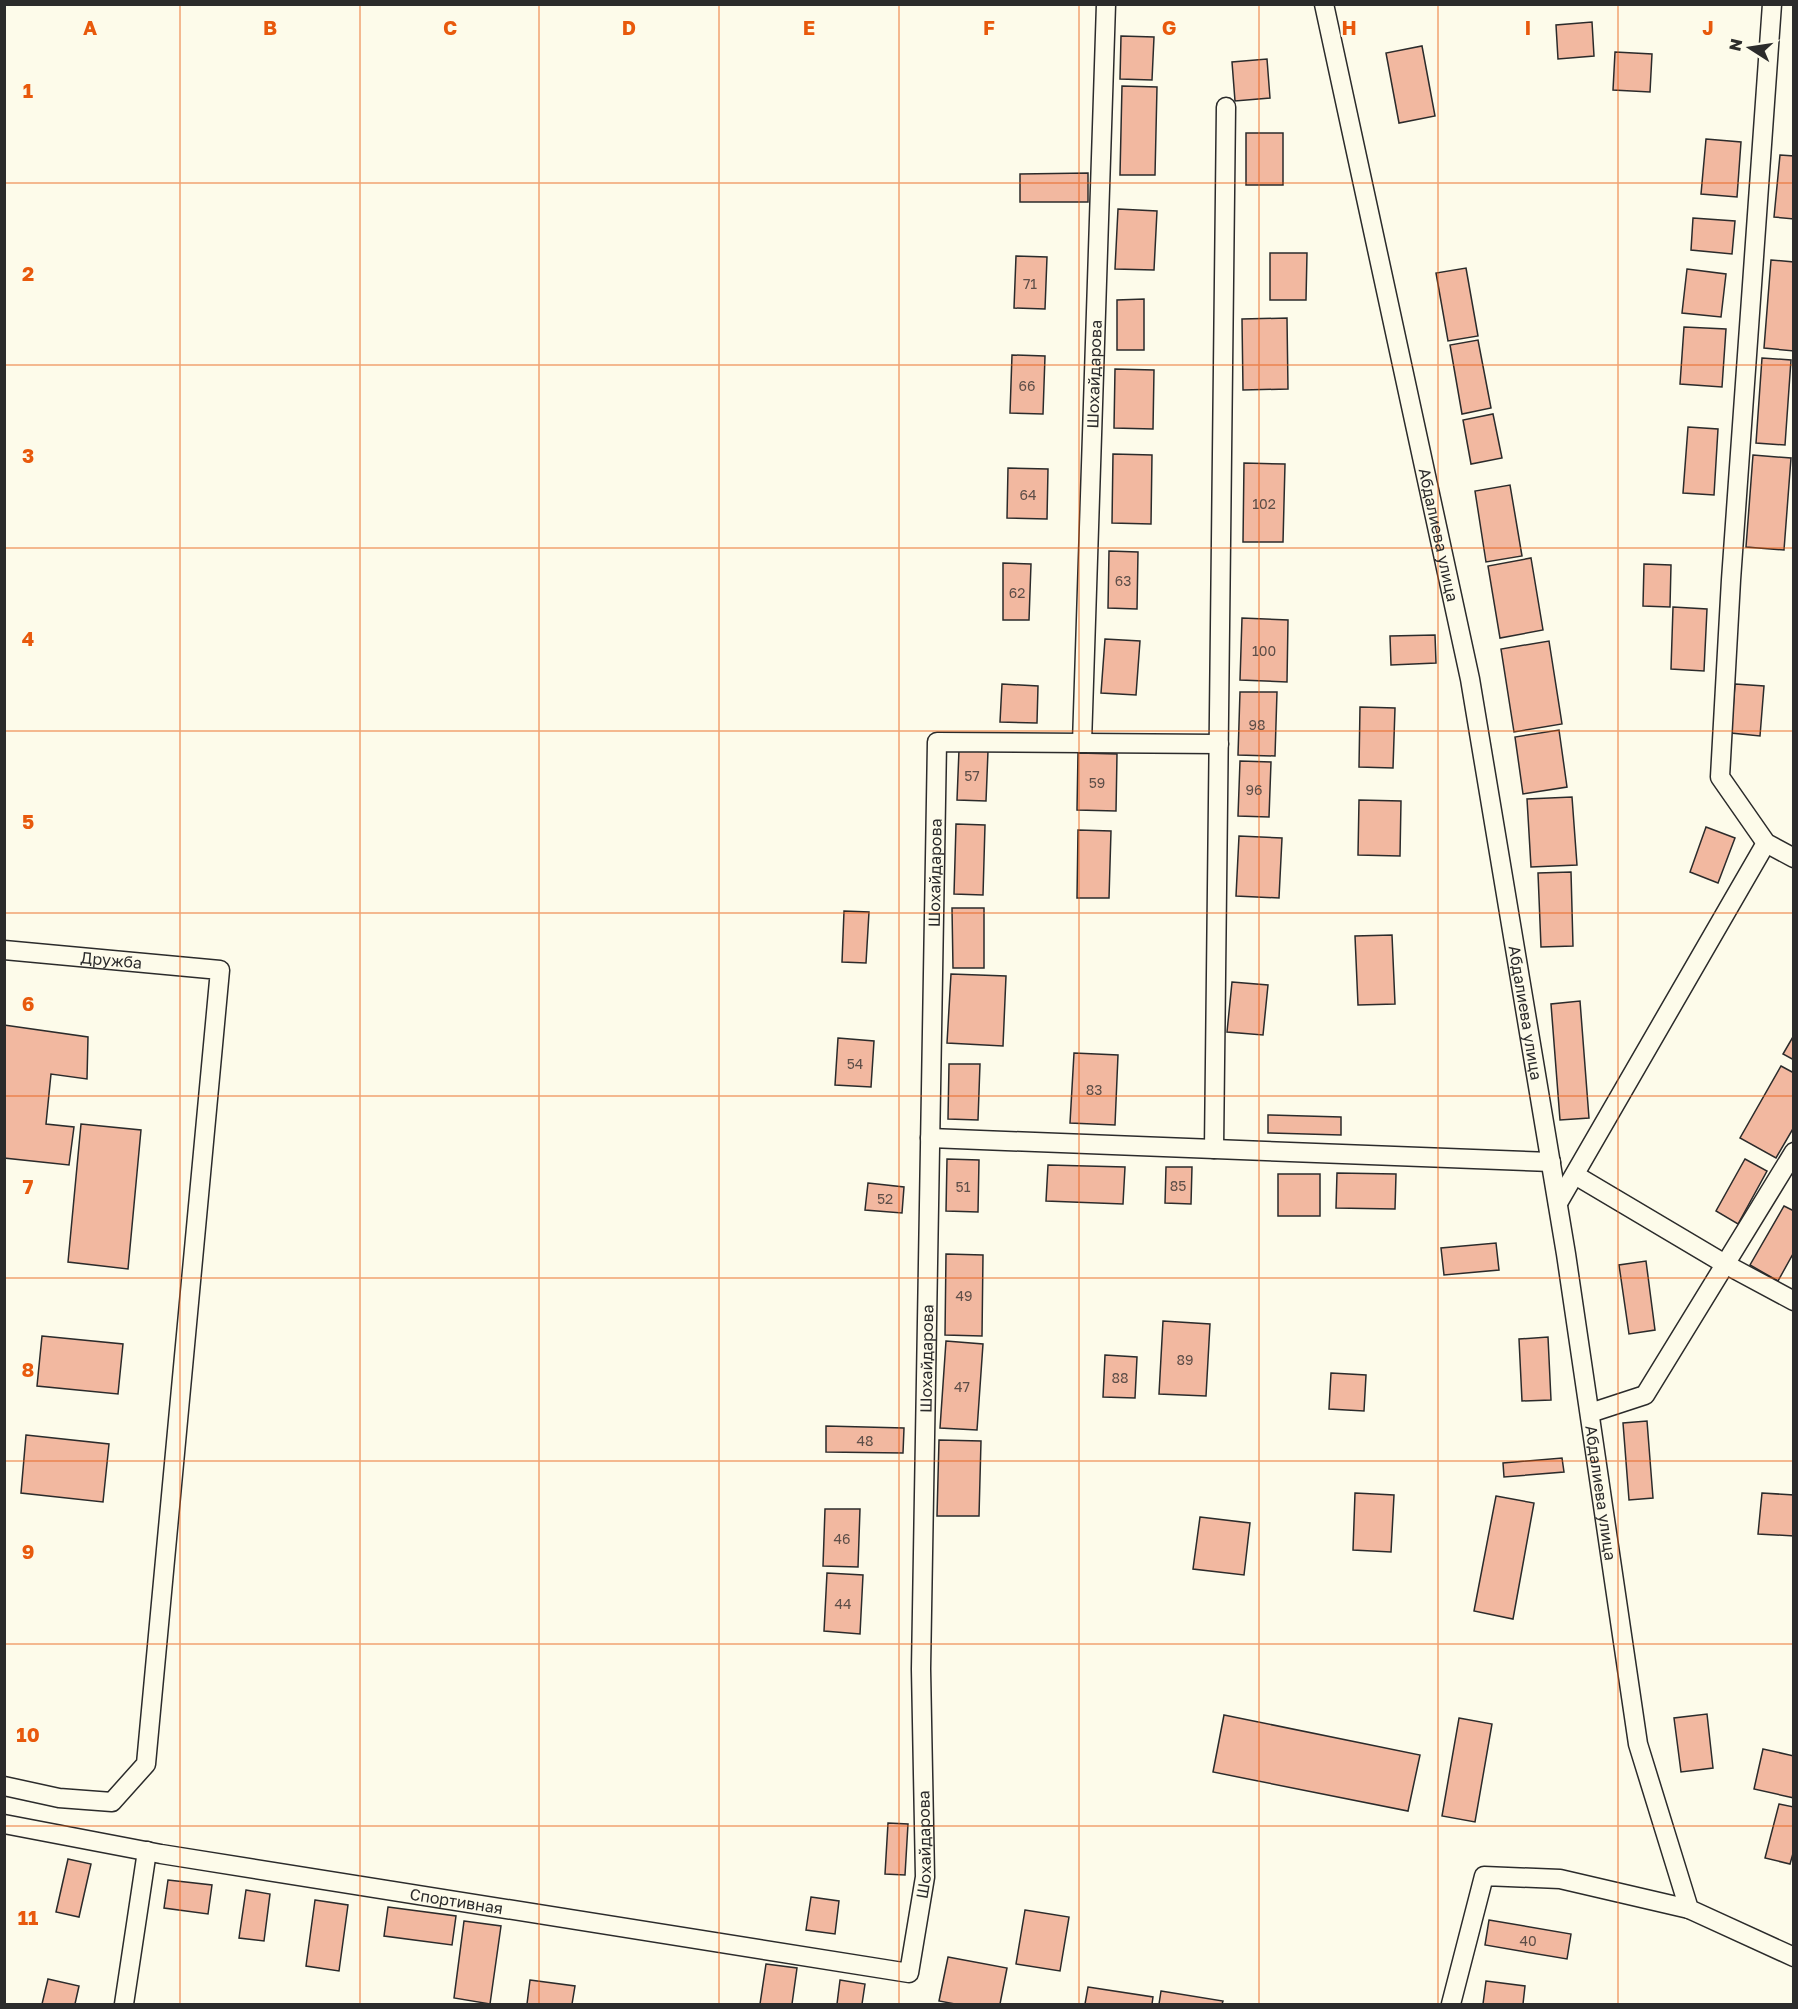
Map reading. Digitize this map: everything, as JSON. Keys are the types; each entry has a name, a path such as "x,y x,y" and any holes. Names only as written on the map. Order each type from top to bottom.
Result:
{"street":[{"name":"Шохайдарова","path":"909,1973 925,1877 921,1669 937,742 1082,743 1106,4"},
{"name":"Абдалиева улица","path":"1323,4 1470,679 1558,1203 1638,1744 1689,1909"},
{"path":"1772,4 1731,580 1720,777 1766,843 1794,858"},
{"path":"1214,1149 1226,107"},
{"path":"1082,743 1219,744"},
{"path":"1558,1203 1766,843"},
{"name":"Дружба","path":"4,950 220,970 146,1764 112,1802 59,1798 4,1786"},
{"path":"930,1138 1551,1162"},
{"path":"1590,1413 1645,1395 1794,1152"},
{"path":"1575,1175 1725,1264 1794,1301"},
{"name":"Спортивная","path":"4,1824 147,1851 909,1973"},
{"path":"124,2004 147,1851"},
{"path":"1451,2004 1484,1876 1560,1879 1689,1909 1794,1957"}],"building":[{"path":"1592,22 1594,56 1558,59 1556,25"},
{"path":"1121,36 1154,37 1152,80 1120,79"},
{"path":"1422,46 1435,116 1399,123 1386,53"},
{"path":"1615,52 1652,54 1650,92 1613,90"},
{"path":"1267,59 1270,98 1235,101 1232,62"},
{"path":"1122,86 1157,87 1155,175 1120,175"},
{"path":"1246,133 1283,133 1283,185 1246,185"},
{"path":"1706,139 1741,142 1737,197 1701,194"},
{"path":"1780,155 1794,156 1794,219 1774,217"},
{"path":"1088,173 1088,202 1020,202 1020,174"},
{"path":"1118,209 1157,211 1154,270 1115,269"},
{"path":"1693,218 1735,221 1732,254 1691,250"},
{"path":"1270,253 1307,253 1306,300 1270,300"},
{"path":"1016,256 1047,257 1045,309 1014,308"},
{"path":"1771,260 1794,262 1794,351 1764,348"},
{"path":"1466,268 1478,336 1448,341 1436,273"},
{"path":"1687,269 1726,274 1721,317 1682,313"},
{"path":"1144,299 1144,350 1117,350 1117,300"},
{"path":"1287,318 1288,389 1243,390 1242,319"},
{"path":"1684,327 1726,329 1722,387 1680,384"},
{"path":"1478,340 1491,408 1462,414 1450,345"},
{"path":"1012,355 1045,356 1043,414 1010,413"},
{"path":"1762,358 1791,360 1785,445 1756,443"},
{"path":"1115,369 1154,370 1153,429 1114,428"},
{"path":"1493,414 1502,458 1471,464 1463,420"},
{"path":"1688,427 1718,429 1714,495 1683,493"},
{"path":"1113,454 1152,455 1151,524 1112,523"},
{"path":"1753,455 1791,458 1784,550 1746,547"},
{"path":"1244,463 1285,464 1283,542 1243,542"},
{"path":"1008,468 1048,469 1047,519 1007,518"},
{"path":"1510,485 1522,556 1486,562 1475,491"},
{"path":"1109,551 1138,552 1137,609 1108,608"},
{"path":"1531,558 1543,630 1500,638 1488,566"},
{"path":"1003,563 1031,564 1029,620 1003,620"},
{"path":"1644,564 1671,565 1670,607 1643,606"},
{"path":"1673,607 1707,609 1704,671 1671,669"},
{"path":"1242,618 1288,620 1287,682 1240,680"},
{"path":"1435,635 1436,663 1391,665 1390,636"},
{"path":"1105,639 1140,641 1136,695 1101,693"},
{"path":"1549,641 1562,724 1514,732 1501,649"},
{"path":"1002,684 1038,686 1037,723 1000,722"},
{"path":"1735,684 1764,686 1760,736 1731,733"},
{"path":"1240,692 1277,692 1275,756 1238,755"},
{"path":"1360,707 1395,708 1393,768 1359,767"},
{"path":"1559,730 1567,787 1523,794 1515,737"},
{"path":"959,750 988,751 986,801 957,800"},
{"path":"1078,753 1117,754 1116,811 1077,810"},
{"path":"1240,761 1271,762 1269,817 1238,816"},
{"path":"1572,797 1577,865 1531,867 1527,799"},
{"path":"1359,800 1401,801 1400,856 1358,855"},
{"path":"956,824 985,825 983,895 954,894"},
{"path":"1706,827 1735,838 1718,883 1690,872"},
{"path":"1078,830 1111,831 1109,898 1077,898"},
{"path":"1239,836 1282,838 1279,898 1236,896"},
{"path":"1571,872 1573,946 1541,947 1538,873"},
{"path":"952,908 984,908 984,968 953,968"},
{"path":"844,911 869,912 866,963 842,962"},
{"path":"1392,935 1395,1004 1358,1005 1355,936"},
{"path":"951,974 1006,976 1003,1046 947,1043"},
{"path":"1232,982 1268,985 1263,1035 1227,1032"},
{"path":"1580,1001 1589,1118 1560,1120 1551,1004"},
{"path":"4,1025 88,1037 87,1079 51,1074 46,1124 74,1127 69,1165 4,1158"},
{"path":"1794,1035 1794,1060 1783,1054"},
{"path":"838,1038 874,1041 871,1087 835,1085"},
{"path":"1074,1053 1118,1055 1115,1125 1070,1123"},
{"path":"949,1064 980,1064 978,1120 948,1119"},
{"path":"1781,1066 1794,1073 1794,1127 1776,1158 1740,1138"},
{"path":"1268,1115 1341,1117 1341,1135 1268,1133"},
{"path":"81,1124 141,1130 128,1269 68,1262"},
{"path":"947,1159 979,1160 978,1212 946,1211"},
{"path":"1745,1159 1767,1171 1738,1224 1716,1211"},
{"path":"1048,1165 1125,1167 1123,1204 1046,1201"},
{"path":"1166,1167 1192,1167 1191,1204 1165,1203"},
{"path":"1337,1173 1396,1174 1395,1209 1336,1208"},
{"path":"1278,1174 1320,1174 1320,1216 1278,1216"},
{"path":"868,1183 904,1187 902,1213 865,1210"},
{"path":"1784,1206 1794,1211 1794,1252 1778,1281 1750,1265"},
{"path":"1496,1243 1499,1270 1444,1275 1441,1248"},
{"path":"946,1254 983,1255 982,1336 945,1335"},
{"path":"1646,1261 1655,1330 1629,1334 1619,1265"},
{"path":"1163,1321 1210,1324 1206,1396 1159,1394"},
{"path":"42,1336 123,1344 118,1394 37,1386"},
{"path":"1548,1337 1551,1400 1522,1401 1519,1339"},
{"path":"946,1341 983,1344 977,1430 940,1428"},
{"path":"1105,1355 1137,1357 1135,1398 1103,1397"},
{"path":"1331,1373 1366,1375 1364,1411 1329,1409"},
{"path":"1647,1421 1653,1498 1629,1500 1623,1423"},
{"path":"826,1426 904,1428 903,1453 826,1452"},
{"path":"26,1435 109,1444 103,1502 21,1493"},
{"path":"939,1440 981,1441 979,1516 937,1516"},
{"path":"1562,1458 1564,1472 1504,1477 1503,1463"},
{"path":"1355,1493 1394,1495 1391,1552 1353,1550"},
{"path":"1762,1493 1794,1495 1794,1536 1758,1534"},
{"path":"1496,1496 1534,1503 1513,1619 1474,1611"},
{"path":"825,1509 860,1509 858,1567 823,1566"},
{"path":"1200,1517 1250,1523 1244,1575 1193,1569"},
{"path":"827,1573 863,1575 860,1634 824,1631"},
{"path":"1707,1714 1713,1768 1681,1772 1674,1718"},
{"path":"1224,1715 1420,1755 1408,1811 1213,1772"},
{"path":"1459,1718 1492,1724 1475,1822 1442,1816"},
{"path":"1763,1749 1794,1756 1794,1798 1754,1789"},
{"path":"1779,1804 1794,1807 1794,1850 1790,1864 1765,1858"},
{"path":"888,1823 908,1824 905,1875 885,1874"},
{"path":"68,1859 91,1864 79,1917 56,1912"},
{"path":"168,1880 212,1885 208,1914 164,1908"},
{"path":"246,1890 270,1894 264,1941 239,1938"},
{"path":"811,1897 839,1901 835,1934 806,1930"},
{"path":"315,1900 348,1905 339,1971 306,1966"},
{"path":"388,1907 456,1916 452,1945 384,1936"},
{"path":"1025,1910 1069,1917 1060,1971 1016,1964"},
{"path":"1489,1920 1571,1934 1567,1959 1485,1945"},
{"path":"464,1921 501,1926 490,2004 454,1998"},
{"path":"948,1957 1007,1968 1000,2004 955,2004 939,2001"},
{"path":"766,1964 797,1968 792,2004 760,2004"},
{"path":"48,1979 79,1986 75,2004 42,2004"},
{"path":"530,1980 575,1986 572,2004 527,2004"},
{"path":"840,1980 865,1984 862,2004 837,2004"},
{"path":"1486,1981 1525,1986 1523,2004 1483,2004"},
{"path":"1088,1987 1153,1997 1152,2004 1085,2004"},
{"path":"1161,1991 1223,2001 1222,2004 1159,2004"}]}
